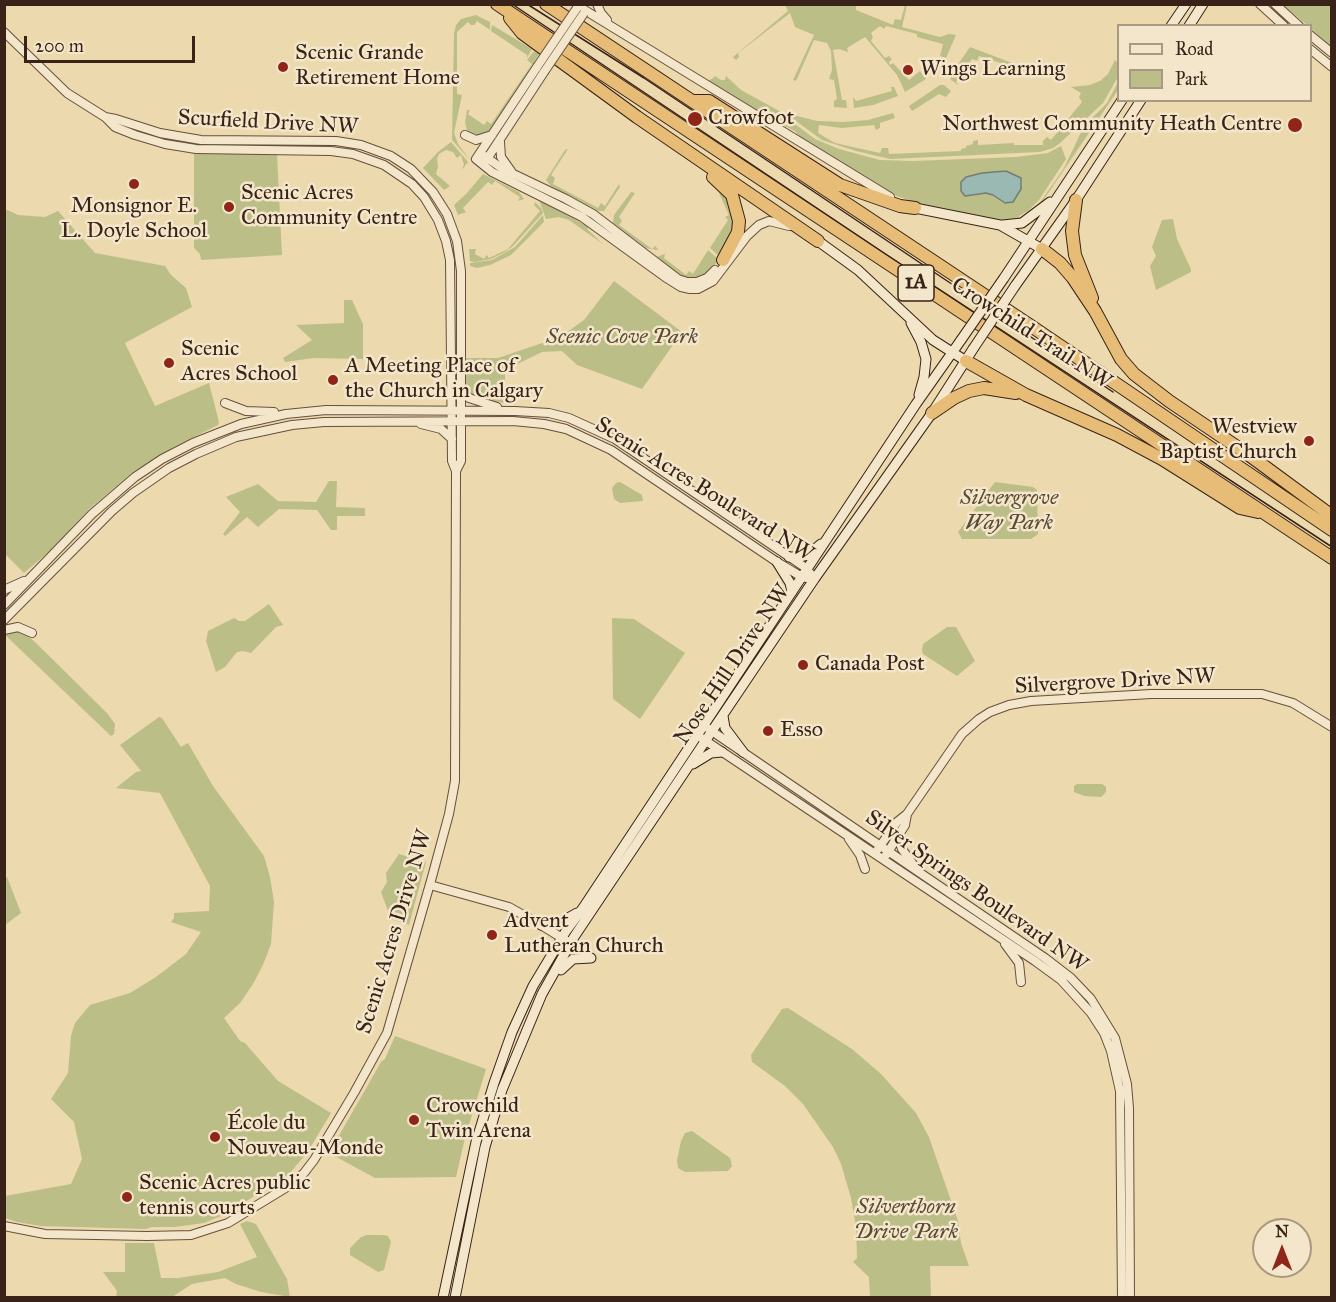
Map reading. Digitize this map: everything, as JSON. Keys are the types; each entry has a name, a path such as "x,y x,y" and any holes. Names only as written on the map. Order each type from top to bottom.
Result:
{"highway":[{"name":"Crowchild Trail NW","path":"546,4 1332,530"},
{"name":"Crowchild Trail NW","path":"499,6 1332,558"},
{"path":"499,6 522,33 671,141 818,241"},
{"path":"694,101 710,101 840,185 900,206 915,208"},
{"path":"671,141 732,195 739,221 738,232 723,260"},
{"path":"1076,200 1072,231 1075,255 1095,311"},
{"path":"1042,249 1060,263 1095,311 1121,359 1134,374 1332,516"},
{"path":"966,361 1026,395 1117,435 1162,459 1240,508 1265,514"},
{"path":"932,413 960,394 976,389 984,388 1026,395"}],"main road":[{"path":"1173,24 1186,4"},
{"path":"1190,24 1203,4"},
{"name":"Nose Hill Drive NW","path":"443,1298 476,1142 512,1032 533,986 561,938 916,404 1004,278 1121,102"},
{"name":"Nose Hill Drive NW","path":"455,1298 485,1147 502,1089 517,1049 570,944 705,740 815,578 932,413 1140,102"},
{"path":"915,208 1000,225 1022,223 1059,195"},
{"path":"1000,225 1042,249"},
{"path":"818,241 858,270 933,340 966,361"},
{"path":"907,316 921,342 926,359 924,377 916,404"},
{"path":"789,556 808,555 830,534"},
{"path":"777,562 790,583 792,592"},
{"path":"723,716 725,728 743,752"},
{"path":"688,767 711,753 722,752"},
{"path":"541,925 554,924 568,919 583,908"},
{"path":"548,985 568,961 591,958"}],"street":[{"path":"597,4 601,13 621,33"},
{"path":"1260,4 1282,24"},
{"path":"1275,4 1297,24"},
{"path":"481,159 492,135 540,70 581,7 872,188 915,208"},
{"name":"Scurfield Drive NW","path":"4,32 67,93 105,117 115,127 135,135 185,148 209,150 353,153 384,165 412,184 435,214 448,249 452,410 456,421"},
{"path":"1312,36 1332,53"},
{"path":"1312,50 1332,67"},
{"path":"481,159 501,140 540,70"},
{"name":"Scurfield Drive NW","path":"105,117 160,133 201,140 351,142 377,150 411,169 426,183 443,206 452,224 458,247 461,271 462,390 461,411 456,421"},
{"path":"465,135 476,140 492,135"},
{"path":"501,140 501,157 513,173"},
{"path":"481,159 596,216 682,281 692,283 703,280 711,275 723,260"},
{"path":"481,159 506,180 590,222 665,277 684,288 698,289 713,281 747,236 759,225 769,221 784,223 818,241"},
{"path":"462,390 474,401 515,411"},
{"path":"225,403 246,411 286,414"},
{"name":"Scenic Acres Boulevard NW","path":"4,605 99,507 156,463 194,442 225,430 286,414 326,410 515,411 555,414 569,418 621,442 789,556 805,574"},
{"name":"Scenic Acres Boulevard NW","path":"4,620 121,503 158,476 196,454 236,437 292,425 340,421 532,422 559,427 583,435 610,450 777,562 815,578"},
{"path":"412,421 441,429 452,439"},
{"name":"Scenic Acres Drive NW","path":"4,1226 45,1234 147,1236 191,1235 228,1223 293,1183 314,1160 372,1062 387,1033 430,885 449,814 455,781 456,471 452,461 452,439 456,421"},
{"name":"Scenic Acres Drive NW","path":"456,421 461,461 456,471"},
{"path":"4,590 30,578"},
{"path":"4,630 18,627 32,633"},
{"name":"Silvergrove Drive NW","path":"878,850 897,822 907,814 962,734 990,712 1009,705 1031,701 1140,694 1262,694 1293,703 1332,727"},
{"name":"Silver Springs Boulevard NW","path":"703,725 792,784 886,856 1003,941 1056,976 1091,1013 1104,1033 1111,1051 1117,1073 1121,1109 1122,1298"},
{"name":"Silver Springs Boulevard NW","path":"697,734 847,836 878,850"},
{"path":"784,794 792,784"},
{"name":"Silvergrove Drive NW","path":"886,856 905,825 907,814"},
{"path":"847,836 860,855 865,869"},
{"path":"898,837 902,849 920,874"},
{"name":"Silver Springs Boulevard NW","path":"886,856 920,874 1060,969 1091,999 1109,1026 1122,1060 1128,1093 1130,1298"},
{"path":"430,885 503,905 541,925 570,944"},
{"path":"1003,941 1019,963 1021,982"}],"green space":[{"path":"785,5 856,5 856,10 893,25 895,19 901,20 905,5 907,5 902,27 940,37 949,34 956,35 946,58 940,56 943,44 917,37 917,34 886,26 884,29 880,26 871,33 873,37 871,41 885,58 889,56 892,59 889,62 890,65 893,63 909,80 920,71 926,79 905,92 897,75 865,37 847,48 848,52 833,50 842,100 846,100 847,108 834,107 834,101 837,99 834,80 829,79 832,70 831,51 827,43 814,40 796,81 793,80 814,35 795,27 790,13 738,53 739,57 736,60 733,57 788,11"},
{"path":"1283,5 1331,5 1331,47 1312,30 1312,24 1306,24"},
{"path":"476,15 490,22 490,30 477,21 474,25 468,22 457,32 457,94 462,95 454,133 458,144 470,160 452,140 454,33 461,19"},
{"path":"492,25 532,49 527,58 527,55 491,31"},
{"path":"970,47 1028,69 1031,73 979,56 977,61 972,59 956,82 958,85 951,80 950,76"},
{"path":"534,51 539,54 490,131 482,137 468,133 465,123 467,110 470,110 468,114 484,125 487,121 491,124 532,64 527,60"},
{"path":"1115,60 1117,79 1103,103 1059,144 1040,152 890,159 822,140 785,113 817,121 843,122 868,120 893,113 895,118 880,123 880,128 876,130 874,125 842,128 819,125 818,133 835,143 880,153 882,148 888,148 889,154 961,151 973,144 973,141 978,140 978,145 1014,143 1014,145 1043,145 1043,141 1047,137 1051,140 1082,102 1079,97 1081,93 1071,87 1090,85 1100,81 1108,74"},
{"path":"715,76 725,80 726,76 741,90 781,112 815,139 839,149 880,160 1016,157 1048,153 1061,146 1066,159 1039,200 1019,216 1020,219 1004,222 932,208 891,194 801,139 795,131 757,112 706,81"},
{"path":"1117,84 1117,91 1049,192 1038,207 1030,212 1041,201 1064,168 1084,126 1107,103"},
{"path":"940,85 944,85 951,91 946,97 939,94 912,111 909,106"},
{"path":"891,87 894,87 898,96 873,105 854,108 853,97 856,101 892,91"},
{"path":"451,142 468,162 461,171 464,165 461,155 457,158 453,152 446,150 439,154 436,174 450,186 444,190 423,168"},
{"path":"568,149 551,175 555,178 553,184 598,208 601,203 605,206 619,184 620,187 604,211 598,211 551,186 546,180 565,150"},
{"path":"194,153 277,154 282,255 201,260 200,254 194,248"},
{"path":"483,174 519,192 524,199 518,201 520,197 495,181 492,185 488,182 463,208 466,212 458,215 454,205"},
{"path":"631,192 635,193 619,217 622,221 619,225 652,249 655,246 657,250 646,248 613,223 614,215"},
{"path":"720,192 727,196 735,226 720,257 710,248 728,220 725,217 729,215"},
{"path":"539,200 589,227 587,229 603,244 569,220 559,217 546,219"},
{"path":"535,202 543,213 513,246 505,252 491,259 470,261 469,249 476,249 475,254 484,259 487,255 489,258 508,249 540,211 534,205"},
{"path":"5,209 18,215 45,217 58,211 95,253 165,266 171,275 186,288 192,307 125,343 155,406 209,383 219,422 218,425 174,447 133,472 89,509 52,549 24,573 5,554"},
{"path":"543,215 544,222 511,255 490,265 477,268 470,266 470,263 492,260 515,247"},
{"path":"1173,219 1177,239 1191,272 1156,290 1150,266 1156,256 1152,247 1162,220"},
{"path":"708,250 719,260 706,276 693,280 682,276 656,257 665,254 664,258 686,275 689,271 693,274"},
{"name":"Scenic Cove Park","path":"614,281 682,332 642,389 577,365 562,351 542,352 505,370 505,403 483,400 469,393 465,383 465,358 498,358 560,337 584,320"},
{"path":"344,300 352,300 363,324 363,359 314,358 285,362 283,358 312,340 296,325 344,323"},
{"path":"329,481 337,481 336,507 365,508 365,516 337,516 337,530 331,530 317,510 279,509 258,527 247,517 225,536 223,534 240,512 226,497 258,484 278,501 316,502"},
{"path":"620,482 642,495 643,501 620,503 614,499 612,488"},
{"name":"Silvergrove Way Park","path":"995,482 1033,487 1037,490 1038,534 1031,539 962,539 958,532"},
{"path":"269,604 283,625 276,627 251,653 237,652 225,667 216,672 206,641 208,631 234,618 245,621"},
{"path":"612,618 634,619 685,653 640,719 613,699"},
{"path":"947,627 956,627 975,661 957,676 923,654 922,651 923,644"},
{"path":"16,630 27,635 36,643 107,713 115,724 114,734 111,736 4,634"},
{"path":"159,717 162,718 181,747 188,743 213,786 264,856 270,877 274,902 271,944 253,984 240,1003 224,1018 240,1041 245,1043 278,1081 331,1113 307,1153 289,1174 226,1214 204,1223 146,1229 40,1226 17,1222 5,1218 5,1196 71,1184 82,1159 74,1122 51,1099 68,1073 71,1036 75,1023 90,1005 130,993 186,954 201,932 171,922 174,913 209,911 210,886 160,793 116,788 136,772 141,771 120,745"},
{"path":"1102,784 1106,787 1106,792 1101,797 1084,796 1074,792 1074,786"},
{"path":"399,854 426,862 409,925 391,919 381,892 387,882 386,873"},
{"path":"7,877 21,913 5,925 5,878"},
{"name":"Silverthorn Drive Park","path":"788,1008 852,1049 881,1074 916,1113 929,1137 958,1221 961,1243 969,1266 930,1266 931,1297 870,1297 869,1277 853,1262 857,1258 856,1227 851,1198 841,1164 833,1147 803,1104 785,1086 752,1062 751,1055 782,1009"},
{"path":"395,1036 486,1069 456,1177 375,1178 329,1153 381,1062 385,1059"},
{"path":"692,1131 730,1158 732,1166 728,1171 685,1172 678,1168 677,1160 681,1141 685,1133"},
{"path":"247,1221 256,1224 287,1279 290,1297 261,1292 225,1278 192,1284 172,1297 116,1297 117,1291 103,1272 125,1272 125,1243 154,1243 161,1278 218,1272 257,1257 240,1224"},
{"path":"388,1236 391,1242 384,1270 378,1272 350,1255 350,1248 361,1237"}],"water":[{"path":"1006,171 1021,178 1021,189 1013,202 1005,203 986,193 965,196 961,191 961,182 966,177"}],"tram line":[{"path":"512,4 887,255 1332,547"},
{"path":"527,4 644,78 1113,392"}],"place":[{"name":"Scenic Grande Retirement Home","path":"283,67"},
{"name":"Wings Learning","path":"908,70"},
{"name":"Crowfoot","path":"695,119"},
{"name":"Northwest Community Heath Centre","path":"1295,125"},
{"name":"Monsignor E. L. Doyle School","path":"134,184"},
{"name":"Scenic Acres Community Centre","path":"229,207"},
{"name":"Scenic Acres School","path":"169,363"},
{"name":"A Meeting Place of the Church in Calgary","path":"333,380"},
{"name":"Westview Baptist Church","path":"1309,441"},
{"name":"Canada Post","path":"803,665"},
{"name":"Esso","path":"768,731"},
{"name":"Advent Lutheran Church","path":"492,935"},
{"name":"Crowchild Twin Arena","path":"414,1120"},
{"name":"École du Nouveau-Monde","path":"215,1137"},
{"name":"Scenic Acres public tennis courts","path":"127,1197"}]}
